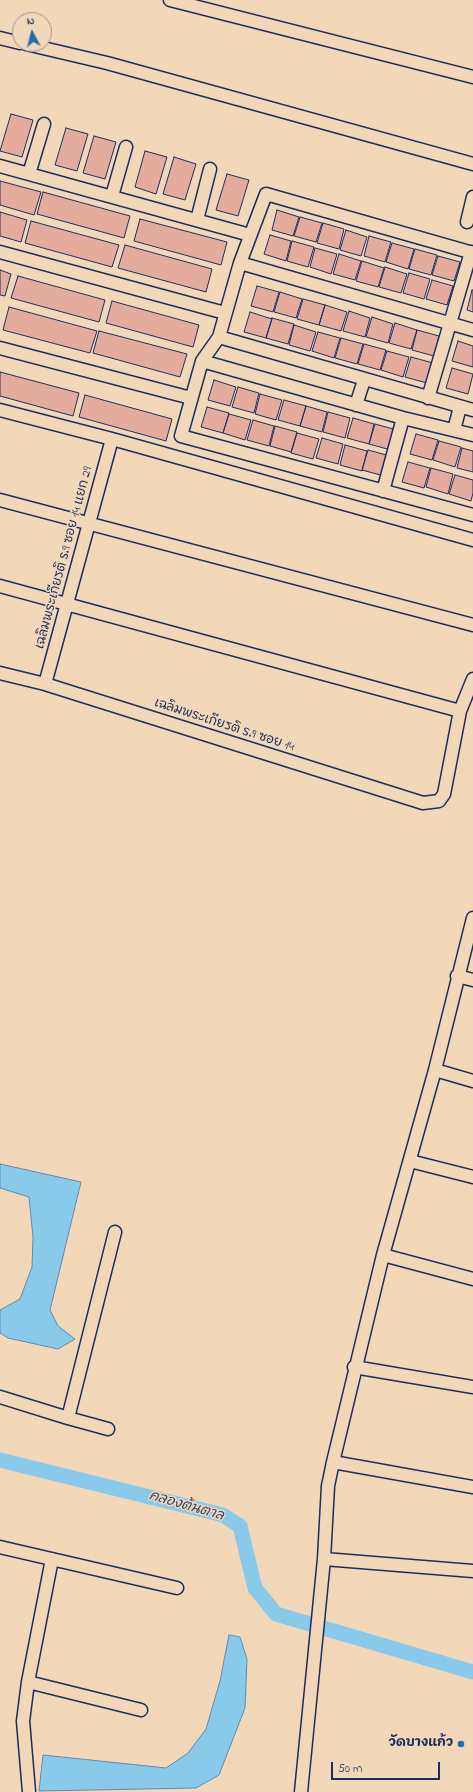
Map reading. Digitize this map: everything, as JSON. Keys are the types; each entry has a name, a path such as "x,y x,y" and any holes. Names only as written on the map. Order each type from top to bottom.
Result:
{"street":[{"path":"170,0 473,77"},
{"path":"0,38 12,41"},
{"path":"52,50 107,63 473,164"},
{"path":"29,174 44,124"},
{"path":"112,196 126,147"},
{"path":"0,166 250,235"},
{"path":"197,220 210,170"},
{"path":"428,398 472,252 266,194 240,263 225,313 220,337 202,361 181,436 473,515"},
{"path":"467,222 473,197"},
{"path":"0,252 225,313"},
{"path":"240,263 473,330"},
{"path":"220,337 364,380 473,410"},
{"path":"0,348 191,398"},
{"path":"202,361 403,418 473,435"},
{"path":"356,405 364,380"},
{"path":"454,430 460,407"},
{"path":"0,410 112,439 473,540"},
{"path":"383,491 403,418"},
{"name":"เฉลิมพระเกียรติ ร.9 ซอย 14 แยก 29","path":"45,684 112,439"},
{"path":"0,500 473,625"},
{"path":"0,586 460,711 473,679"},
{"name":"เฉลิมพระเกียรติ ร.9 ซอย 14","path":"0,674 45,684 424,804 439,801 444,794 460,711"},
{"path":"301,1792 324,1559 328,1486 354,1367 383,1255 435,1070 457,976 473,918"},
{"path":"457,976 473,980"},
{"path":"435,1070 473,1081"},
{"path":"410,1161 473,1177"},
{"path":"68,1418 115,1232"},
{"path":"383,1255 473,1279"},
{"path":"354,1367 473,1387"},
{"path":"0,1397 108,1429"},
{"path":"333,1462 473,1487"},
{"path":"0,1547 177,1588"},
{"path":"29,1792 23,1721 28,1682 52,1559"},
{"path":"324,1559 473,1571"},
{"path":"28,1682 142,1710"}],"water":[{"path":"0,1164 81,1182 50,1310 58,1326 75,1339 58,1349 8,1338 0,1333 0,1310 20,1299 32,1267 33,1237 29,1197 0,1188"},
{"path":"229,1635 240,1637 247,1659 245,1708 219,1775 196,1788 39,1791 43,1755 166,1768 188,1753 206,1729 220,1681"}],"building":[{"path":"11,114 33,120 22,157 0,151"},
{"path":"66,128 88,134 77,171 55,165"},
{"path":"94,136 116,142 105,179 83,173"},
{"path":"145,151 167,157 156,194 135,187"},
{"path":"174,157 196,164 185,200 163,194"},
{"path":"227,174 249,180 238,216 216,210"},
{"path":"0,181 41,192 34,215 0,205"},
{"path":"43,192 130,216 124,238 37,214"},
{"path":"277,210 299,217 293,236 272,230"},
{"path":"0,212 27,220 21,242 0,236"},
{"path":"300,217 322,223 316,242 294,236"},
{"path":"140,219 227,242 221,265 134,241"},
{"path":"31,221 119,245 112,267 25,243"},
{"path":"323,223 344,229 339,249 317,243"},
{"path":"346,230 367,237 361,256 340,250"},
{"path":"270,235 291,241 286,261 264,254"},
{"path":"369,236 391,242 385,262 364,256"},
{"path":"292,241 314,247 308,267 287,261"},
{"path":"392,243 414,249 408,269 386,262"},
{"path":"125,245 212,269 206,292 118,268"},
{"path":"315,248 337,254 331,274 310,267"},
{"path":"415,249 437,255 431,275 409,269"},
{"path":"339,254 361,261 355,280 333,274"},
{"path":"438,256 460,262 454,281 432,275"},
{"path":"362,261 384,268 378,287 356,281"},
{"path":"385,267 407,274 401,293 379,287"},
{"path":"0,270 11,274 5,296 0,295"},
{"path":"409,273 430,279 424,299 403,293"},
{"path":"18,276 105,300 99,322 11,298"},
{"path":"432,280 453,286 447,305 426,299"},
{"path":"257,286 279,292 273,312 251,306"},
{"path":"473,290 473,312 467,310"},
{"path":"280,292 302,299 296,318 274,312"},
{"path":"303,299 325,305 319,325 297,319"},
{"path":"112,301 199,325 193,347 106,323"},
{"path":"325,305 347,312 341,331 319,325"},
{"path":"9,307 97,331 90,353 3,330"},
{"path":"349,311 370,318 365,337 343,331"},
{"path":"250,312 272,319 266,338 244,332"},
{"path":"372,317 393,324 388,343 366,337"},
{"path":"272,318 294,324 288,344 266,338"},
{"path":"395,323 417,330 411,349 389,343"},
{"path":"294,325 316,332 310,351 289,345"},
{"path":"417,330 439,336 434,356 412,350"},
{"path":"99,331 187,354 180,377 93,353"},
{"path":"318,332 340,338 334,358 312,351"},
{"path":"341,338 363,344 357,364 335,358"},
{"path":"458,341 473,346 473,367 452,361"},
{"path":"364,344 386,350 380,370 358,364"},
{"path":"387,351 409,357 403,377 381,370"},
{"path":"411,357 433,363 427,383 405,377"},
{"path":"452,368 473,374 468,394 446,388"},
{"path":"0,372 79,393 73,416 0,396"},
{"path":"214,380 236,387 230,406 208,400"},
{"path":"238,387 259,393 254,413 232,407"},
{"path":"260,394 282,400 276,420 255,414"},
{"path":"85,395 172,419 166,441 79,417"},
{"path":"284,400 306,406 300,426 278,420"},
{"path":"306,406 327,412 322,432 300,426"},
{"path":"207,407 229,413 223,433 201,427"},
{"path":"328,412 350,418 345,438 323,432"},
{"path":"229,414 251,420 245,440 223,433"},
{"path":"353,418 374,424 369,444 347,438"},
{"path":"253,420 274,426 269,446 247,440"},
{"path":"375,424 397,430 391,450 369,444"},
{"path":"275,426 297,432 291,452 270,446"},
{"path":"297,433 319,439 313,459 291,453"},
{"path":"416,434 438,440 432,460 410,454"},
{"path":"322,438 343,444 338,464 316,458"},
{"path":"439,441 461,447 455,467 433,460"},
{"path":"345,445 367,451 362,471 340,465"},
{"path":"462,448 473,451 473,472 457,468"},
{"path":"368,450 390,456 384,476 362,470"},
{"path":"408,462 430,468 424,488 402,482"},
{"path":"431,468 453,474 448,494 426,487"},
{"path":"455,475 473,480 473,493 471,501 449,494"}],"waterway":[{"name":"คลองต้นตาล","path":"0,1460 223,1515 240,1526 255,1588 276,1614 473,1672"}],"place":[{"name":"วัดบางแก้ว","path":"461,1744"}]}
